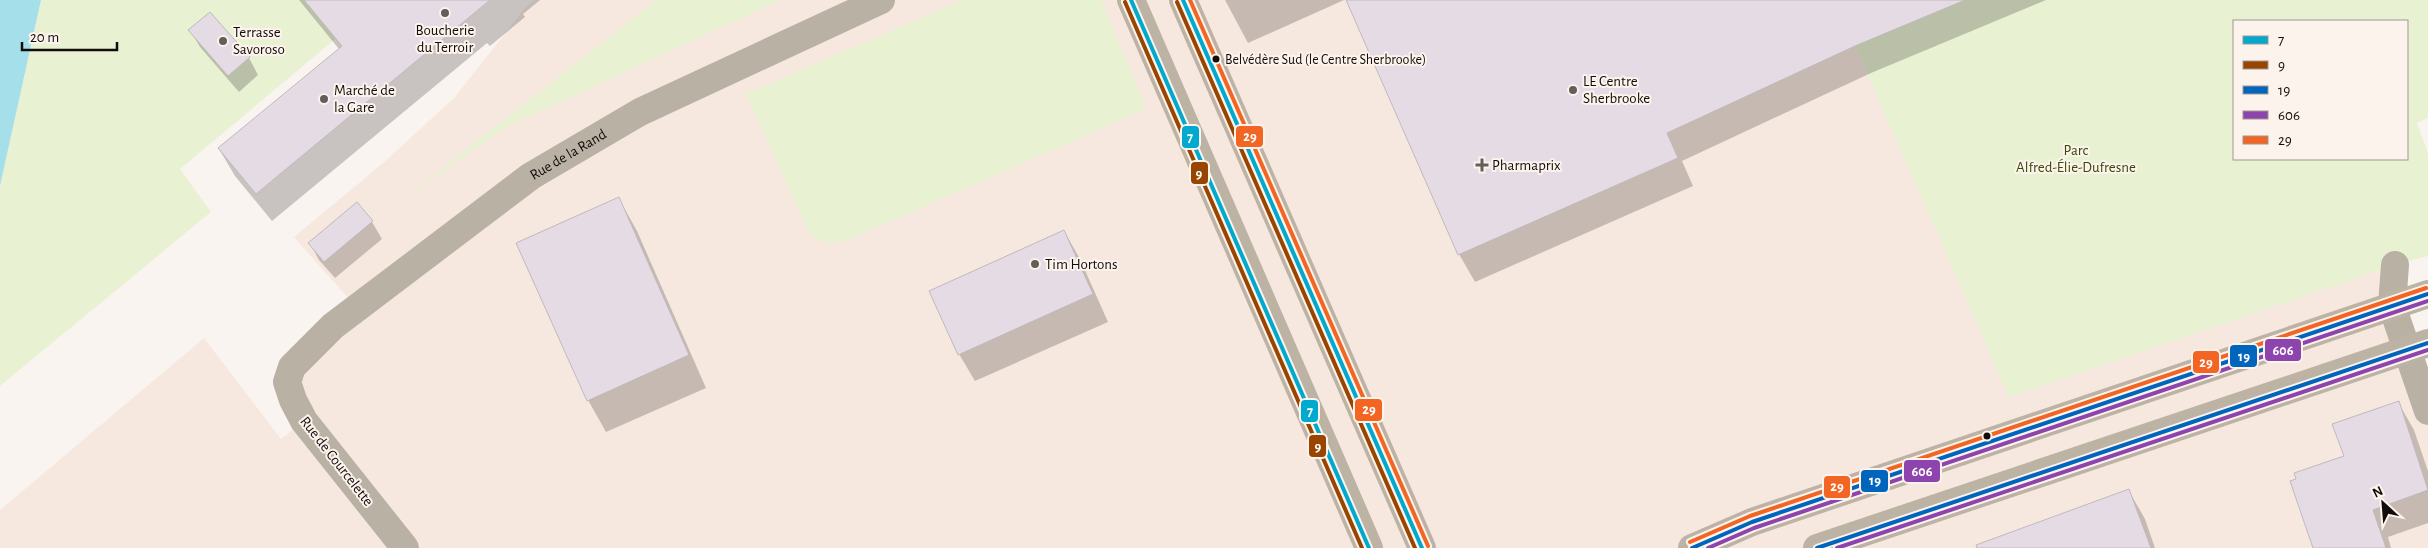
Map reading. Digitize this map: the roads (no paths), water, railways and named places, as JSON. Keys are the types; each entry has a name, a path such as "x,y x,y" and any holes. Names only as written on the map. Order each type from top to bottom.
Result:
{"main road":[{"path":"1131,0 1369,548"},
{"path":"1183,0 1422,548"},
{"path":"1692,548 1752,522 2428,294"},
{"path":"1817,548 2417,347"}],"street":[{"name":"Rue de la Rand","path":"292,367 333,326 531,176 640,112 881,0"},
{"path":"2395,265 2392,306 2417,347 2428,412"},
{"name":"Rue de Courcelette","path":"292,367 287,382 293,400 304,420 405,548"}],"water":[{"path":"0,0 41,0 0,186"}],"place":[{"name":"Boucherie du Terroir","path":"445,13"},
{"name":"Terrasse Savoroso","path":"223,41"},
{"name":"Belvédère Sud (le Centre Sherbrooke)","path":"1216,59"},
{"name":"LE Centre Sherbrooke","path":"1573,90"},
{"name":"Marché de la Gare","path":"324,99"},
{"name":"Pharmaprix","path":"1482,165"},
{"name":"Tim Hortons","path":"1035,264"}],"park label":[{"name":"Parc Alfred-Élie-Dufresne","path":"2076,158"}]}
